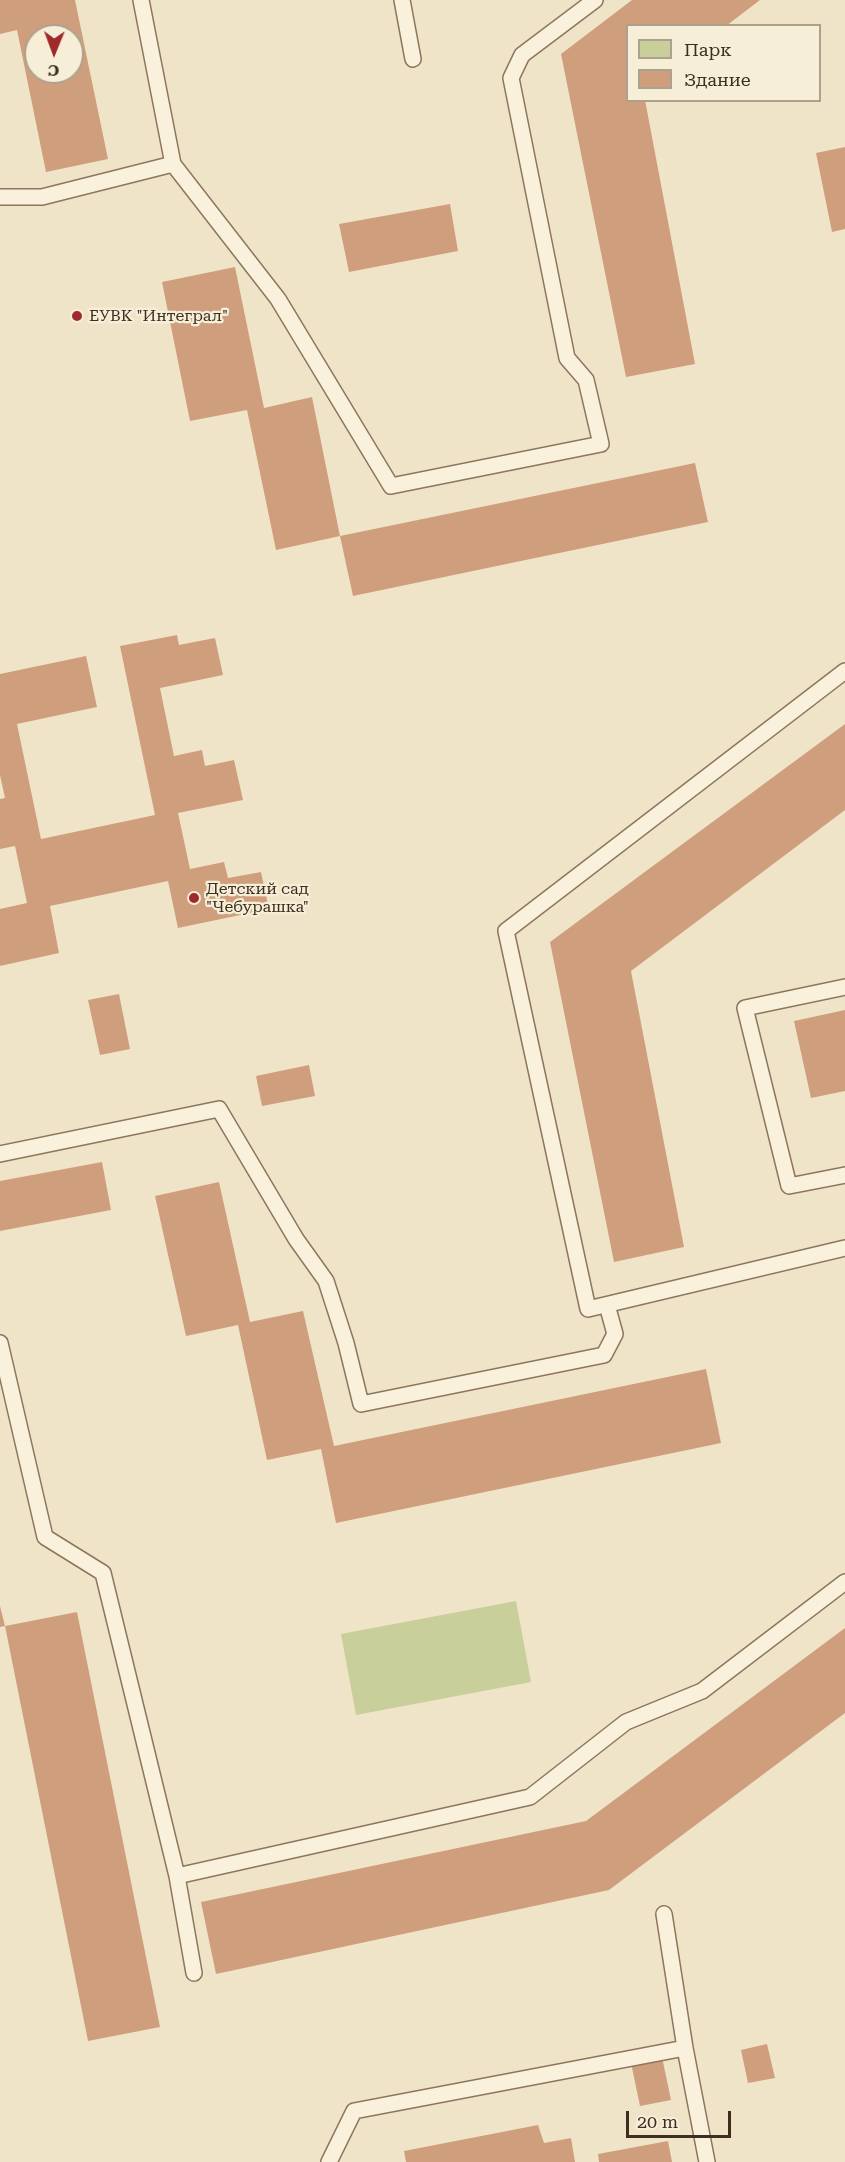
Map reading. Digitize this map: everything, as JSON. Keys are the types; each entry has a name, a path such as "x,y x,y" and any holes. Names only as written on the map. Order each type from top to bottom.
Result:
{"lane":[{"path":"141,0 173,164 278,299 391,486 601,444 586,380 567,358 511,78 522,55 595,0"},
{"path":"402,0 413,59"},
{"path":"0,197 42,197 173,164"},
{"path":"845,671 506,932 588,1309 845,1248"},
{"path":"845,987 745,1008 789,1186 845,1175"},
{"path":"0,1154 219,1109 296,1239 326,1281 346,1343 361,1404 604,1355 615,1334 606,1305"},
{"path":"0,1343 45,1537 103,1573 177,1876 194,1973"},
{"path":"177,1876 530,1797 626,1722 702,1691 845,1582"},
{"path":"664,1914 685,2048 707,2162"},
{"path":"329,2162 354,2111 685,2048"}],"green space":[{"path":"516,1601 531,1682 356,1715 341,1634"}],"building":[{"path":"0,0 75,0 80,24 24,24 24,64 17,30 0,34"},
{"path":"632,0 760,0 729,24 626,24 626,102 645,102 695,364 626,377 561,54"},
{"path":"84,43 108,159 46,172 28,84 84,84"},
{"path":"845,147 845,229 832,232 816,153"},
{"path":"450,204 458,251 349,272 339,224"},
{"path":"235,267 264,408 312,397 340,536 276,550 247,410 190,421 162,282"},
{"path":"695,463 708,522 353,596 340,536"},
{"path":"177,635 179,645 215,638 223,675 160,688 174,756 202,750 205,766 234,760 243,800 178,813 190,869 224,862 228,878 261,872 269,909 178,928 168,881 50,906 59,953 0,966 0,909 27,903 15,846 0,849 0,799 5,798 0,775 0,674 86,656 97,707 17,724 41,839 155,815 120,646"},
{"path":"845,724 845,810 631,971 684,1247 614,1262 550,942"},
{"path":"119,994 130,1049 100,1055 88,1000"},
{"path":"845,1010 845,1091 811,1098 794,1021"},
{"path":"309,1065 315,1096 262,1106 256,1076"},
{"path":"102,1162 111,1210 0,1231 0,1181"},
{"path":"219,1182 250,1322 303,1311 334,1446 706,1369 721,1443 336,1523 321,1449 267,1460 238,1325 186,1336 155,1196"},
{"path":"0,1606 5,1626 0,1627"},
{"path":"77,1612 160,2027 88,2041 5,1626"},
{"path":"845,1628 845,1713 609,1890 216,1974 201,1902 586,1821"},
{"path":"767,2044 775,2078 748,2083 741,2050"},
{"path":"662,2057 671,2100 640,2106 631,2063"},
{"path":"538,2125 544,2143 571,2138 575,2162 406,2162 404,2151"},
{"path":"668,2141 672,2162 599,2162 598,2154"}],"place":[{"name":"ЕУВК \"Интеграл\"","path":"77,316"},
{"name":"Детский сад \"Чебурашка\"","path":"194,898"}]}
